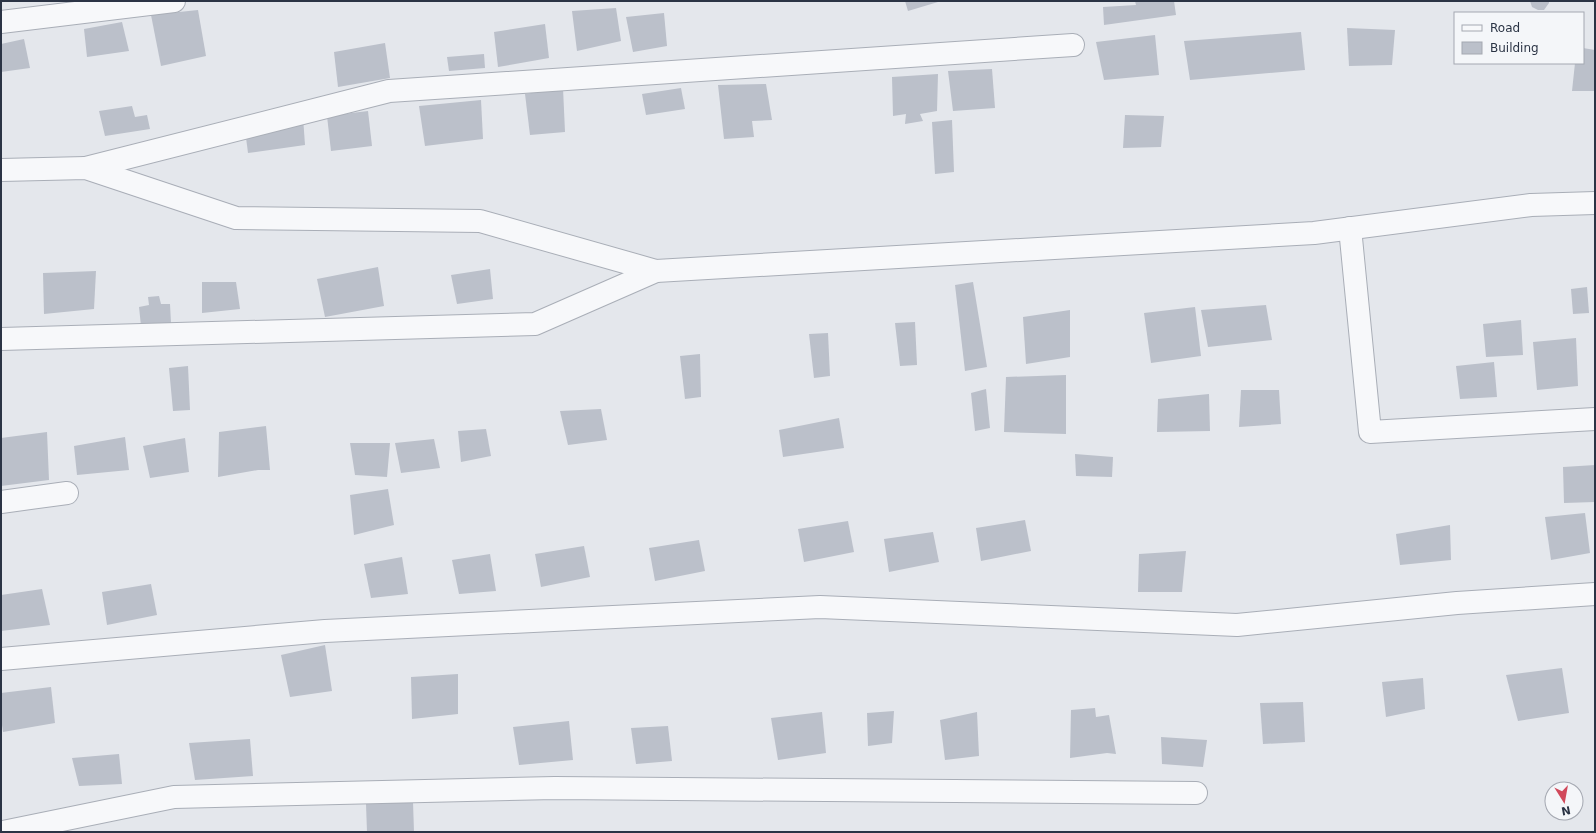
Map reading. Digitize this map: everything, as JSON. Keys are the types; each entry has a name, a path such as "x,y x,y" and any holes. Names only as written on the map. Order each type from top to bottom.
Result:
{"street":[{"path":"1,22 174,1"},
{"path":"1,170 86,168 389,91 1073,45"},
{"path":"86,168 236,218 480,221 656,271 1306,233 1531,205 1595,203"},
{"path":"1350,228 1370,432 1595,419"},
{"path":"1,339 535,324 656,271"},
{"path":"1,502 67,493"},
{"path":"1,659 325,631 820,607 1237,625 1457,603 1595,594"},
{"path":"3,832 174,797 555,788 1196,792"}],"building":[{"path":"905,1 937,1 938,2 908,11"},
{"path":"1135,1 1174,1 1176,15 1104,25 1103,7 1136,5"},
{"path":"1530,1 1549,1 1549,3 1544,10 1538,10 1532,7"},
{"path":"616,8 621,41 577,51 572,11"},
{"path":"198,10 206,56 161,66 151,15"},
{"path":"664,13 667,46 633,52 626,17"},
{"path":"122,22 129,51 87,57 84,29"},
{"path":"545,24 549,58 498,67 494,32"},
{"path":"1347,28 1395,30 1392,65 1349,66"},
{"path":"1301,32 1305,70 1190,80 1184,41"},
{"path":"1155,35 1159,75 1104,80 1096,42"},
{"path":"24,39 30,68 1,72 1,44"},
{"path":"385,43 390,78 338,87 334,52"},
{"path":"1584,48 1595,50 1595,91 1572,91 1575,64 1584,64"},
{"path":"484,54 485,68 449,71 447,57"},
{"path":"992,69 995,108 953,111 948,71"},
{"path":"938,74 937,111 920,114 923,121 905,124 906,114 893,116 892,77"},
{"path":"766,84 772,120 752,121 754,137 724,139 718,85"},
{"path":"563,88 565,132 530,135 525,94"},
{"path":"681,88 685,109 646,115 642,94"},
{"path":"481,100 483,139 425,146 419,106"},
{"path":"132,106 135,117 147,115 150,129 105,136 99,111"},
{"path":"368,111 372,146 331,151 327,116"},
{"path":"1125,115 1164,116 1161,147 1123,148"},
{"path":"303,117 305,145 248,153 244,122"},
{"path":"952,120 954,172 935,174 932,122"},
{"path":"378,267 384,306 325,317 317,279"},
{"path":"490,269 493,299 457,304 451,275"},
{"path":"96,271 94,309 44,314 43,273"},
{"path":"202,282 236,282 240,309 202,313"},
{"path":"973,282 987,367 965,371 955,285"},
{"path":"1587,287 1589,313 1573,314 1571,289"},
{"path":"159,296 161,304 170,304 171,323 141,326 139,307 149,305 148,297"},
{"path":"1266,305 1272,340 1208,347 1201,310"},
{"path":"1195,307 1201,356 1151,363 1144,313"},
{"path":"1070,310 1070,357 1026,364 1023,317"},
{"path":"1521,320 1523,355 1486,357 1483,324"},
{"path":"915,322 917,365 900,366 895,323"},
{"path":"828,333 830,376 814,378 809,334"},
{"path":"1576,338 1578,386 1537,390 1533,342"},
{"path":"700,354 701,397 685,399 680,356"},
{"path":"1494,362 1497,397 1460,399 1456,366"},
{"path":"188,366 190,410 173,411 169,368"},
{"path":"1066,375 1066,434 1004,432 1006,377"},
{"path":"986,389 990,428 975,431 971,393"},
{"path":"1241,390 1279,390 1281,424 1239,427"},
{"path":"1209,394 1210,431 1157,432 1158,399"},
{"path":"601,409 607,440 568,445 560,411"},
{"path":"839,418 844,448 783,457 779,430"},
{"path":"266,426 270,470 258,470 218,477 219,432"},
{"path":"486,429 491,456 461,462 458,431"},
{"path":"47,432 49,480 1,486 1,438"},
{"path":"125,437 129,470 77,475 74,446"},
{"path":"185,438 189,472 150,478 143,446"},
{"path":"434,439 440,468 401,473 395,443"},
{"path":"350,443 390,443 387,477 355,475"},
{"path":"1075,454 1113,457 1112,477 1076,476"},
{"path":"1595,465 1595,502 1564,503 1563,467"},
{"path":"388,489 394,525 354,535 350,495"},
{"path":"1585,513 1590,553 1551,560 1545,517"},
{"path":"1025,520 1031,551 981,561 976,528"},
{"path":"848,521 854,552 804,562 798,529"},
{"path":"1450,525 1451,560 1400,565 1396,534"},
{"path":"933,532 939,562 889,572 884,539"},
{"path":"699,540 705,571 655,581 649,548"},
{"path":"584,546 590,577 541,587 535,554"},
{"path":"1186,551 1182,592 1138,592 1139,554"},
{"path":"490,554 496,591 459,594 452,560"},
{"path":"402,557 408,594 371,598 364,564"},
{"path":"151,584 157,615 107,625 102,592"},
{"path":"42,589 50,625 1,631 1,595"},
{"path":"325,645 332,691 290,697 281,655"},
{"path":"1562,668 1569,713 1518,721 1506,675"},
{"path":"458,674 458,714 412,719 411,677"},
{"path":"1423,678 1425,709 1386,717 1382,682"},
{"path":"51,687 55,723 3,732 1,718 1,693"},
{"path":"1303,702 1305,742 1263,744 1260,703"},
{"path":"1095,708 1096,717 1109,715 1116,754 1107,753 1070,758 1071,710"},
{"path":"894,711 892,743 868,746 867,713"},
{"path":"822,712 826,753 778,760 771,718"},
{"path":"977,712 979,756 945,760 940,720"},
{"path":"569,721 573,760 519,765 513,727"},
{"path":"668,726 672,761 636,764 631,728"},
{"path":"1161,737 1207,740 1203,767 1162,764"},
{"path":"250,739 253,776 195,780 189,743"},
{"path":"119,754 122,784 79,786 72,758"},
{"path":"413,802 414,832 367,832 366,804"}]}
